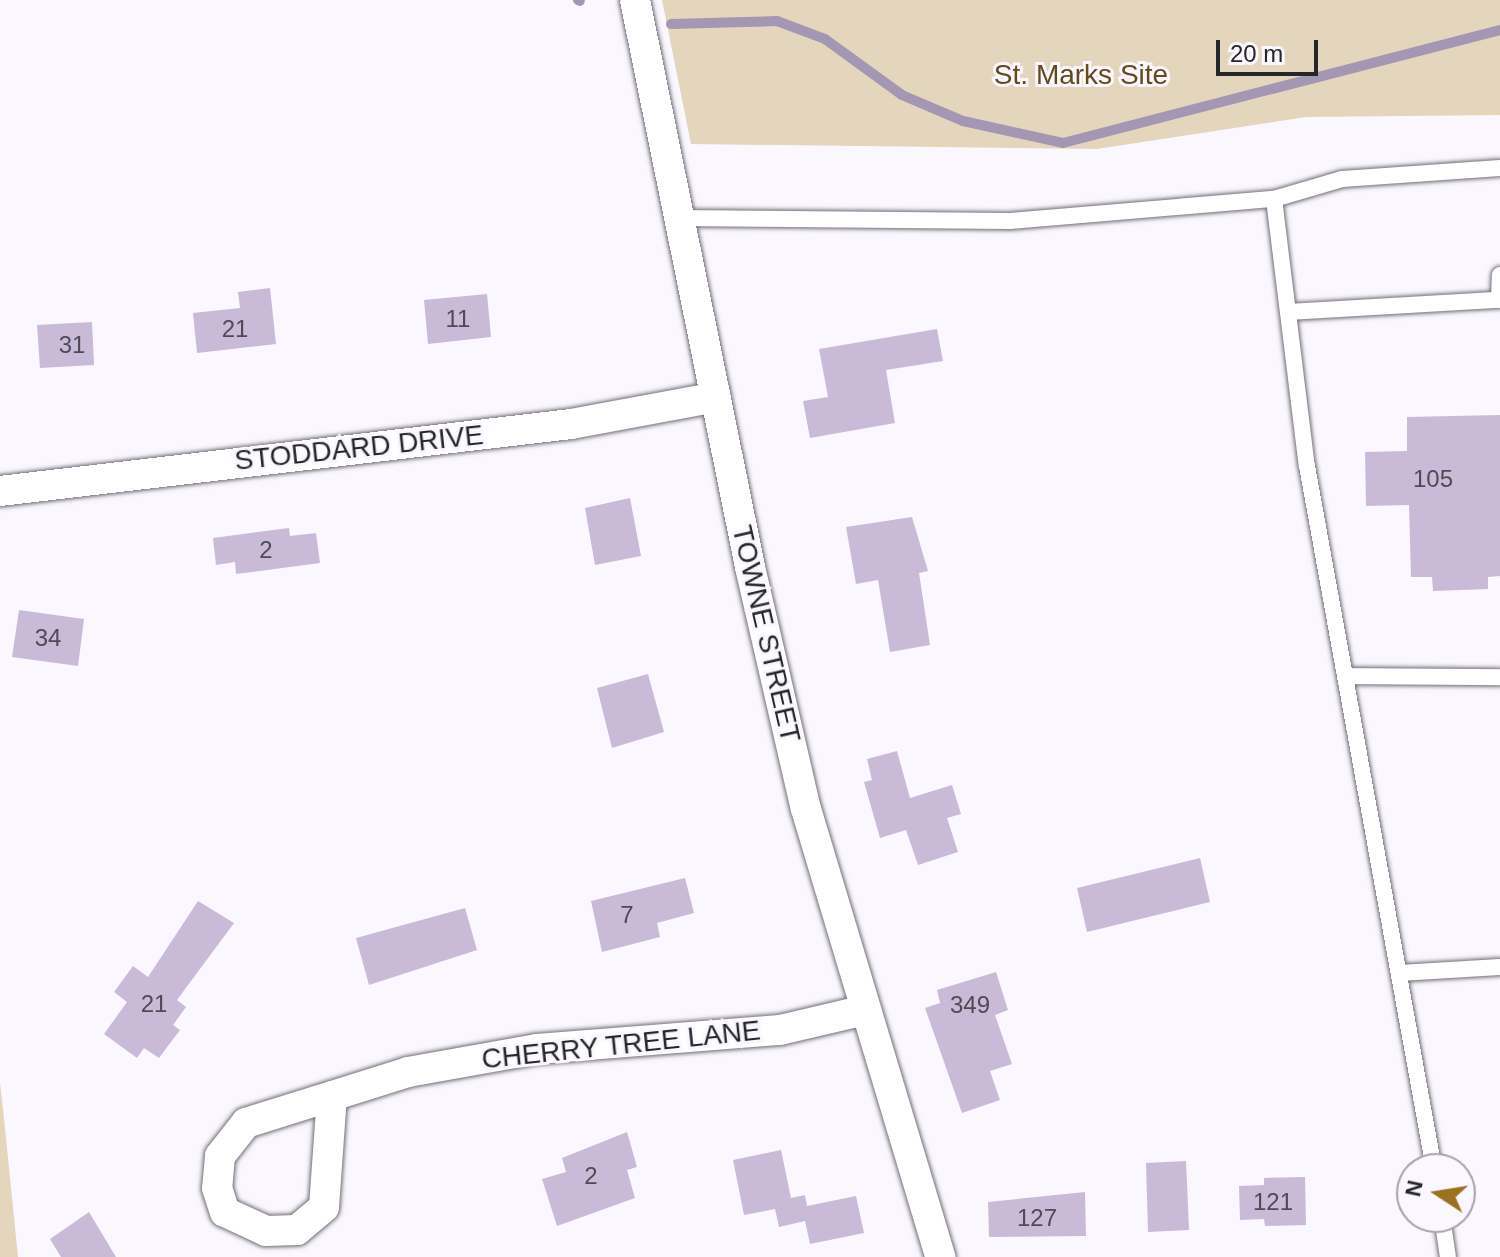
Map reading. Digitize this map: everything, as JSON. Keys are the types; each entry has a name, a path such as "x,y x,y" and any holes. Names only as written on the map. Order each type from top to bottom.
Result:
{"street":[{"name":"TOWNE STREET","path":"635,0 677,218 806,809 940,1257"},
{"name":"STODDARD DRIVE","path":"0,491 571,424 716,397"},
{"name":"CHERRY TREE LANE","path":"332,1096 324,1207 297,1230 266,1231 225,1212 217,1188 220,1156 246,1123 408,1072 537,1049 780,1030 865,1010"}],"lane":[{"path":"677,218 1010,221 1274,199 1342,179 1500,168"},
{"path":"1274,199 1307,466 1431,1153"},
{"path":"1288,312 1499,300 1500,275"},
{"path":"1345,676 1500,677"},
{"path":"1399,973 1500,967"},
{"path":"1444,1233 1448,1257"}],"green space":[{"name":"St. Marks Site","path":"662,0 1500,0 1500,115 1306,117 1097,149 691,144"},
{"path":"0,1082 5,1128 18,1257 0,1257"}],"building":[{"path":"270,288 276,344 197,353 193,313 240,308 238,292"},
{"path":"487,294 491,337 428,344 424,300"},
{"path":"92,322 94,365 40,368 37,325"},
{"path":"937,329 943,361 886,370 895,423 810,438 803,401 828,397 819,349"},
{"path":"1500,415 1500,576 1488,577 1488,589 1433,591 1432,577 1411,577 1409,505 1366,506 1365,452 1407,451 1407,417"},
{"path":"630,498 641,556 595,565 585,508"},
{"path":"912,517 928,571 919,573 930,645 890,652 878,580 856,584 846,527"},
{"path":"289,528 290,536 316,533 320,563 236,574 235,562 216,565 213,538"},
{"path":"19,610 84,619 78,666 12,657"},
{"path":"648,674 664,732 612,748 597,688"},
{"path":"897,751 910,798 952,785 961,814 947,818 958,852 918,865 906,830 880,838 864,782 872,780 867,759"},
{"path":"1200,858 1210,902 1087,932 1077,888"},
{"path":"685,878 694,913 657,923 660,937 602,952 591,901"},
{"path":"198,901 234,923 177,1000 186,1007 173,1025 180,1030 159,1058 144,1048 137,1058 104,1034 127,1002 114,992 133,966 148,977"},
{"path":"465,908 477,950 369,985 356,938"},
{"path":"996,972 1008,1010 995,1015 1012,1064 990,1071 1000,1100 962,1113 925,1008 940,1003 937,990"},
{"path":"627,1132 637,1167 627,1170 635,1198 557,1226 542,1179 566,1172 562,1158"},
{"path":"781,1150 791,1198 805,1195 807,1206 856,1196 864,1233 810,1244 805,1221 779,1227 775,1209 744,1215 733,1160"},
{"path":"1186,1161 1189,1230 1148,1232 1146,1163"},
{"path":"1305,1177 1306,1225 1265,1226 1264,1219 1240,1220 1239,1186 1264,1185 1264,1178"},
{"path":"1085,1192 1086,1236 989,1237 988,1202"},
{"path":"89,1212 116,1257 61,1257 50,1239"}],"waterway":[{"path":"671,24 777,21 825,39 902,95 963,121 1063,143 1500,30"}]}
